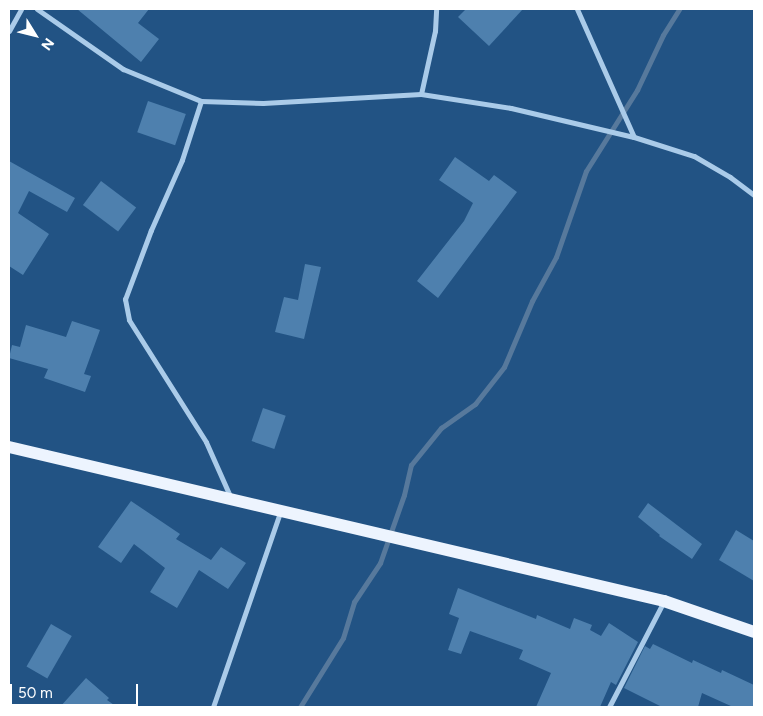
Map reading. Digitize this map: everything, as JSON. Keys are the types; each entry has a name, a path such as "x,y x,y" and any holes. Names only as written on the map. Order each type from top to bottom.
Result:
{"main road":[{"path":"9,446 664,601 754,632"}],"street":[{"path":"9,31 22,9"},
{"path":"37,9 123,69 202,101 263,103 422,94 511,108 634,137 694,156 730,177 754,195"},
{"path":"577,9 634,137"},
{"path":"422,94 437,10"},
{"path":"202,101 182,160 151,230 125,299 129,320 206,442 231,499"},
{"path":"213,707 281,510"},
{"path":"609,707 664,601"}],"building":[{"path":"77,9 149,9 138,23 159,39 141,62"},
{"path":"466,9 523,9 489,46 458,17"},
{"path":"148,101 186,114 175,145 137,132"},
{"path":"455,157 489,181 494,175 517,192 438,298 417,281 464,221 473,203 439,180"},
{"path":"9,161 75,198 67,212 29,191 18,213 49,234 23,275 9,266"},
{"path":"101,181 136,207 118,231 83,205"},
{"path":"305,264 321,267 304,339 275,332 284,297 298,300"},
{"path":"72,321 100,330 84,374 91,376 85,392 44,378 48,369 9,358 12,345 20,347 26,325 66,337"},
{"path":"263,408 286,416 274,449 252,441"},
{"path":"131,501 180,534 176,539 211,560 221,547 246,563 228,589 199,570 177,608 150,592 165,568 134,544 121,563 98,547"},
{"path":"648,503 702,544 692,559 659,536 638,517"},
{"path":"736,530 754,541 754,581 719,560"},
{"path":"458,588 536,619 537,615 570,629 574,618 592,625 590,630 601,636 609,623 638,642 616,685 611,682 600,707 536,707 551,673 519,659 523,650 470,631 461,654 448,650 459,618 449,614"},
{"path":"51,624 72,636 47,678 26,666"},
{"path":"653,644 692,663 693,660 721,673 722,670 754,685 754,707 733,707 702,693 698,707 662,707 624,688 645,646 650,649"},
{"path":"86,678 109,698 107,700 117,707 60,707"}],"waterway":[{"path":"300,707 343,638 354,602 380,563 404,495 411,465 441,428 475,404 504,367 532,301 556,257 586,171 637,90 663,35 679,9"}]}
